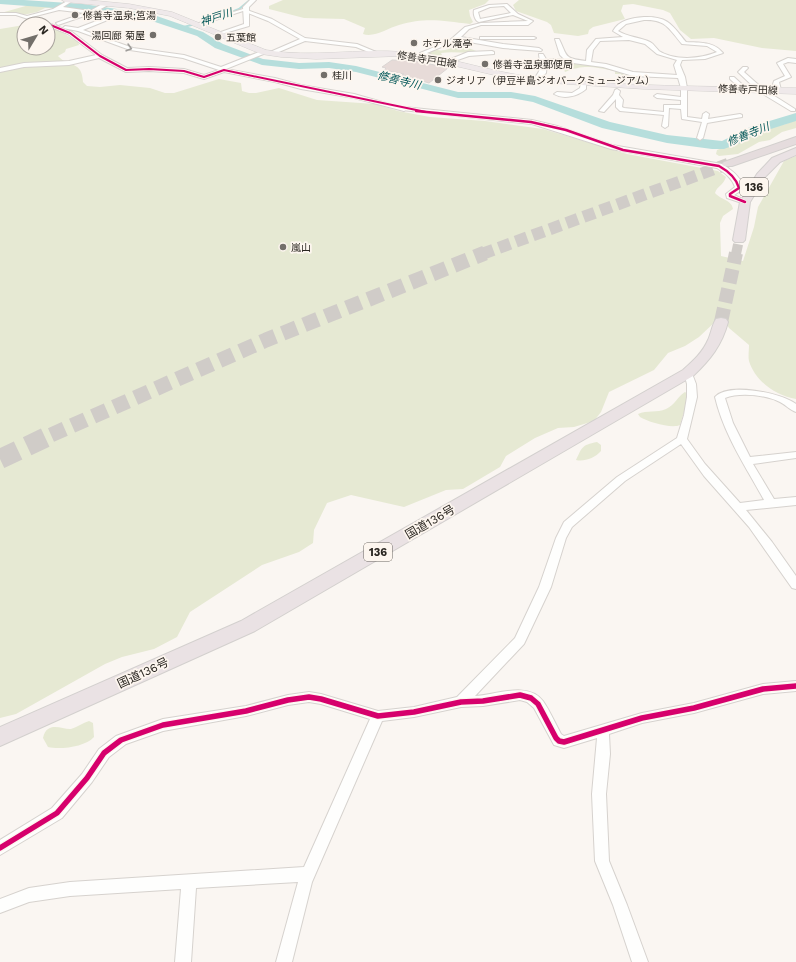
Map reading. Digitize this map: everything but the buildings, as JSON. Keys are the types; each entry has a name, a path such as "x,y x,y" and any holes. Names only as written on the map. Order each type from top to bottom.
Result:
{"highway":[{"name":"136","path":"739,240 745,202 762,174 793,142"},
{"name":"136","path":"728,164 793,142"},
{"name":"国道136号","path":"0,737 248,626 286,605 688,373 712,348 717,338 721,322"}],"main road":[{"name":"修善寺戸田線","path":"66,3 163,11 182,17 264,53 318,56 402,54 434,58 495,73 536,80 684,88 796,91"}],"street":[{"path":"198,24 246,10 253,0"},
{"path":"32,16 49,12 66,3 113,16 70,33"},
{"path":"56,22 94,11 104,5"},
{"path":"480,22 476,11 489,6 506,5 509,10 531,21 528,24 544,61 543,73 536,80"},
{"path":"220,34 247,25 248,21 246,10"},
{"path":"246,10 270,20 304,39 357,46 378,54"},
{"path":"0,14 16,14 24,16"},
{"path":"457,38 466,28 480,22 516,14"},
{"path":"636,19 660,19 674,29 684,43 707,44 720,53 699,59 680,58 659,53 653,50 650,44 616,33 615,29 636,19"},
{"path":"480,22 528,24"},
{"path":"56,25 79,30 132,49 184,57 238,74 354,96 404,109 430,113 532,122 566,130 623,150 719,166 729,172 738,183 739,188 730,194 730,196 745,202"},
{"path":"56,27 70,33 100,56 128,70 149,68 188,71 204,76 304,39"},
{"path":"457,38 508,47 539,50"},
{"path":"434,58 423,53 457,38 534,38"},
{"path":"588,62 590,50 598,40 631,39"},
{"path":"557,40 563,55 568,60"},
{"path":"449,61 468,54 492,53"},
{"path":"0,70 24,64 69,63 100,56"},
{"path":"680,58 677,65 682,77 684,88 684,118 706,118 720,120 740,116"},
{"path":"544,61 568,60 588,62 613,67 633,74 682,77"},
{"path":"788,77 785,68 780,64 783,61 796,61"},
{"path":"745,68 741,72 761,90 792,110"},
{"path":"778,90 776,84 777,81 788,77 796,77"},
{"path":"732,78 744,89"},
{"path":"557,94 574,94 583,89 583,83"},
{"path":"602,111 616,96 617,90 610,84"},
{"path":"616,96 622,102 619,107 622,110 667,114"},
{"path":"657,96 684,99"},
{"path":"665,126 667,114 665,105 684,108"},
{"path":"700,138 706,118"},
{"path":"688,373 692,382 692,396 688,419 682,439 704,471 737,507 778,559 796,585"},
{"path":"771,503 747,461 724,411 720,397 729,394 756,393 779,398 796,409"},
{"path":"461,702 513,650 520,641 545,587 561,538 568,525 621,479 682,439"},
{"path":"747,461 796,455"},
{"path":"737,507 796,501"},
{"path":"0,848 58,814 87,778 104,753 112,746 121,740 150,728 246,711 288,700 309,697 321,699 378,716 414,712 461,702 483,701 520,695 531,698 538,704 559,741 569,740 642,718 694,708 764,689 796,686"},
{"path":"284,962 308,874 378,716"},
{"path":"603,730 603,754 599,794 602,855 640,962"},
{"path":"0,906 29,895 70,889 308,874"},
{"path":"183,962 189,881"}],"green space":[{"path":"283,0 489,0 485,4 469,10 473,22 470,24 426,20 399,25 376,34 367,35 363,34 365,28 344,19 304,18 269,9 269,6"},
{"path":"519,0 796,0 796,51 762,48 714,38 691,39 680,30 670,13 663,10 633,4 623,5 621,11 625,19 593,27 589,30 588,34 578,36 554,33 551,25 547,22 516,11 513,5"},
{"path":"29,5 57,6 55,8 45,8 37,12 23,15 1,13"},
{"path":"16,26 16,56 56,56 56,29 78,42 79,45 66,49 65,52 58,56 62,60 78,67 82,75 83,82 87,86 100,87 120,85 150,88 165,93 174,93 219,79 241,83 242,91 249,93 279,88 317,100 375,104 398,111 430,117 485,121 543,129 627,154 718,171 726,177 715,193 731,204 733,209 723,216 720,223 721,256 743,261 754,227 758,207 784,161 796,156 796,399 781,395 761,381 756,375 749,361 749,345 729,328 726,323 716,321 699,337 685,346 668,353 654,370 609,392 601,412 594,421 574,427 558,428 535,438 506,456 500,467 463,489 446,490 404,507 351,495 327,503 314,530 313,543 299,552 262,565 190,612 177,637 154,649 122,657 105,664 16,714 0,718 0,29"},
{"path":"460,45 479,52 446,52 437,56 428,54 435,49 445,50"},
{"path":"566,61 618,69 637,76 645,81 645,84 623,77 621,74 615,74 615,71 601,68 584,67 565,72 560,62"},
{"path":"796,119 796,128 782,132 770,140 759,142 738,154 719,156 716,154 717,150 743,140 754,132 786,124"},
{"path":"685,392 689,395 680,425 672,426 654,423 640,417 638,414 666,409"},
{"path":"597,442 601,445 601,451 599,453 586,460 576,460 585,446"},
{"path":"89,721 93,723 94,737 85,743 72,747 53,748 48,747 43,738 48,729 56,727 71,729"}],"waterway":[{"name":"神戸川","path":"214,19 239,9 250,0"},
{"name":"修善寺川","path":"0,1 83,7 151,17 200,34 219,46 262,62 299,66 329,65 356,69 458,95 511,95 535,99 606,125 667,139 712,145 724,145 754,130 796,117"},
{"name":"神戸川","path":"180,28 195,24"}],"tunnel":[{"path":"482,254 728,164"},
{"path":"736,254 739,240"},
{"path":"51,435 266,340 485,253"},
{"path":"721,322 736,253"},
{"path":"0,459 53,434"}],"cycle path":[{"path":"56,27 70,33 100,56 126,70 149,69 184,71 204,77 224,70 238,74 275,80 301,87 354,96 417,111 531,122 566,130 623,150 719,166 732,175 738,184 739,188 730,194 730,196 745,202"},
{"path":"0,848 57,813 87,778 104,753 121,740 163,725 246,711 288,700 309,697 321,699 378,716 414,712 461,702 483,701 520,695 531,698 538,704 556,738 559,741 564,742 642,718 694,708 763,689 796,686"}],"place":[{"name":"修善寺温泉;筥湯","path":"75,15"},
{"name":"湯回廊 菊屋","path":"153,35"},
{"name":"五葉館","path":"218,37"},
{"name":"ホテル滝亭","path":"414,43"},
{"name":"修善寺温泉郵便局","path":"485,64"},
{"name":"桂川","path":"324,75"},
{"name":"ジオリア（伊豆半島ジオパークミュージアム）","path":"438,80"},
{"name":"嵐山","path":"283,247"}]}
